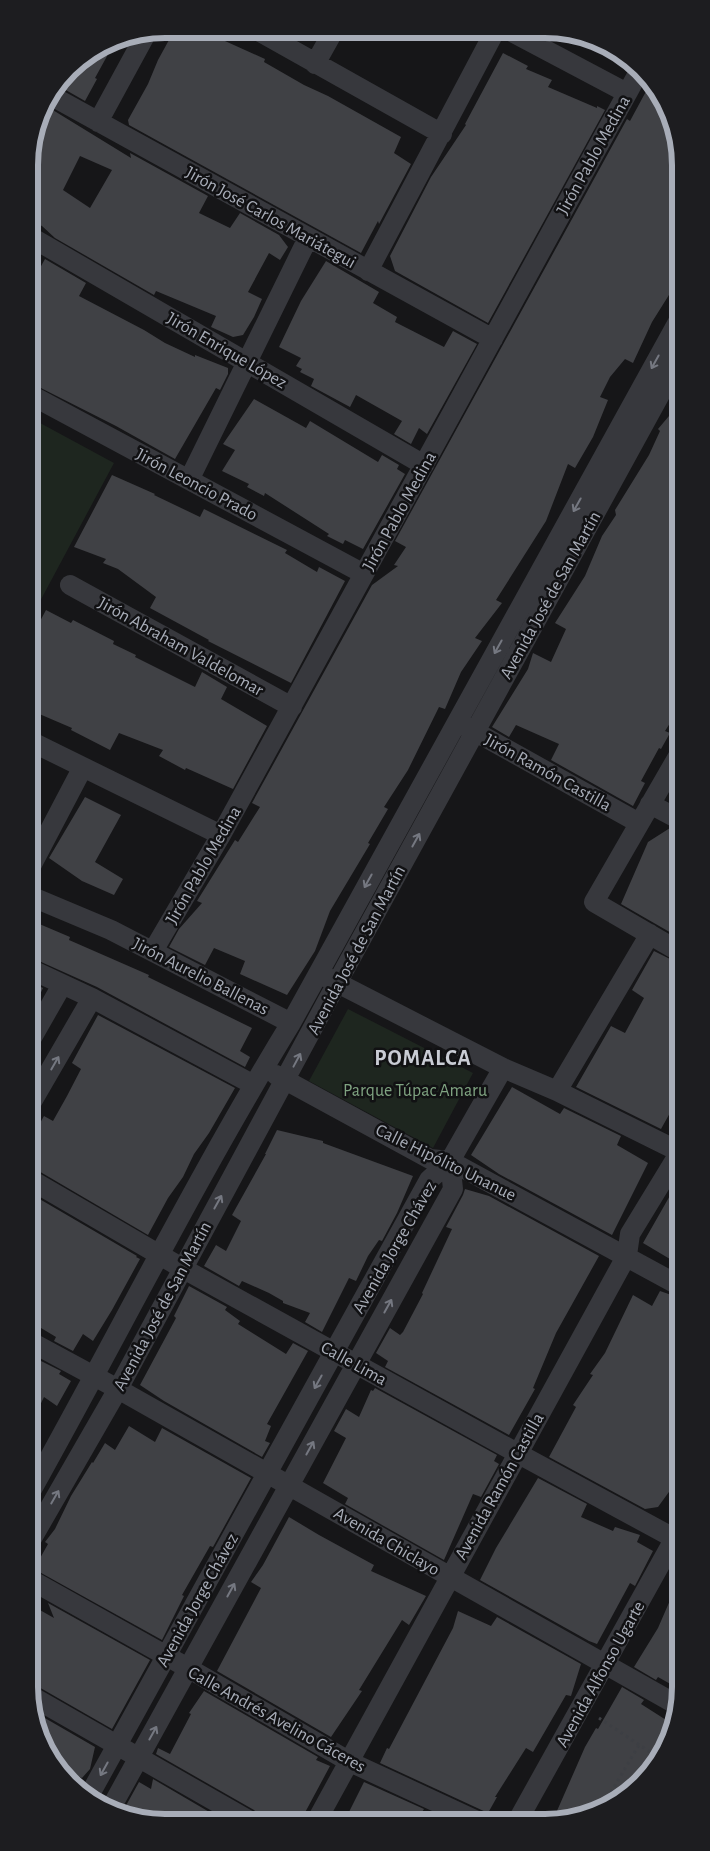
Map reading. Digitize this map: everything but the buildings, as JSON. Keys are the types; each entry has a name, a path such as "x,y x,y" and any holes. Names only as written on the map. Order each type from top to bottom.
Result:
{"street":[{"path":"270,38 442,134"},
{"path":"315,64 330,38"},
{"path":"368,271 491,38"},
{"path":"523,38 627,93"},
{"path":"98,122 143,40"},
{"name":"Jirón Pablo Medina","path":"153,951 221,836 636,76"},
{"name":"Jirón José Carlos Mariátegui","path":"56,99 493,340"},
{"path":"190,480 308,238"},
{"name":"Jirón Enrique López","path":"38,241 424,465"},
{"name":"Avenida José de San Martín","path":"38,1477 160,1254 259,1076 291,1023 672,333"},
{"name":"Avenida José de San Martín","path":"38,1528 118,1388 337,983 672,373"},
{"name":"Jirón Leoncio Prado","path":"38,399 364,574"},
{"name":"Jirón Abraham Valdelomar","path":"70,585 292,707"},
{"name":"Jirón Ramón Castilla","path":"457,721 639,823"},
{"path":"38,745 221,836"},
{"path":"38,853 83,767"},
{"path":"672,767 594,902 672,947"},
{"path":"650,804 672,816"},
{"name":"Jirón Aurelio Ballenas","path":"38,885 111,930"},
{"name":"Jirón Aurelio Ballenas","path":"38,899 111,930 291,1023"},
{"path":"557,1091 650,934"},
{"name":"Calle Hipólito Unanue","path":"38,973 259,1076 286,1080 430,1159 450,1161 627,1255 672,1281"},
{"path":"318,973 503,1068 557,1091 672,1148"},
{"path":"38,1027 62,985"},
{"path":"38,1091 92,998"},
{"path":"450,1161 503,1068"},
{"name":"Avenida Jorge Chávez","path":"92,1790 429,1180 450,1161"},
{"name":"Avenida Jorge Chávez","path":"114,1803 453,1189 450,1161"},
{"name":"Avenida Ramón Castilla","path":"320,1814 627,1255 630,1234 672,1165"},
{"name":"Calle Lima","path":"38,1184 182,1268 517,1453 672,1532"},
{"name":"Avenida Chiclayo","path":"38,1346 118,1388 671,1702"},
{"name":"Avenida Alfonso Ugarte","path":"521,1814 672,1548"},
{"name":"Calle Andrés Avelino Cáceres","path":"38,1584 350,1762 462,1814"},
{"path":"39,1700 139,1757 220,1813"}],"path":[{"path":"581,1707 653,1754"},
{"path":"609,1796 639,1745"}],"green space":[{"path":"38,422 114,463 38,605"},
{"name":"Parque Túpac Amaru","path":"348,1009 473,1073 433,1148 309,1081"}],"district":[{"name":"POMALCA","path":"423,1057"}]}
